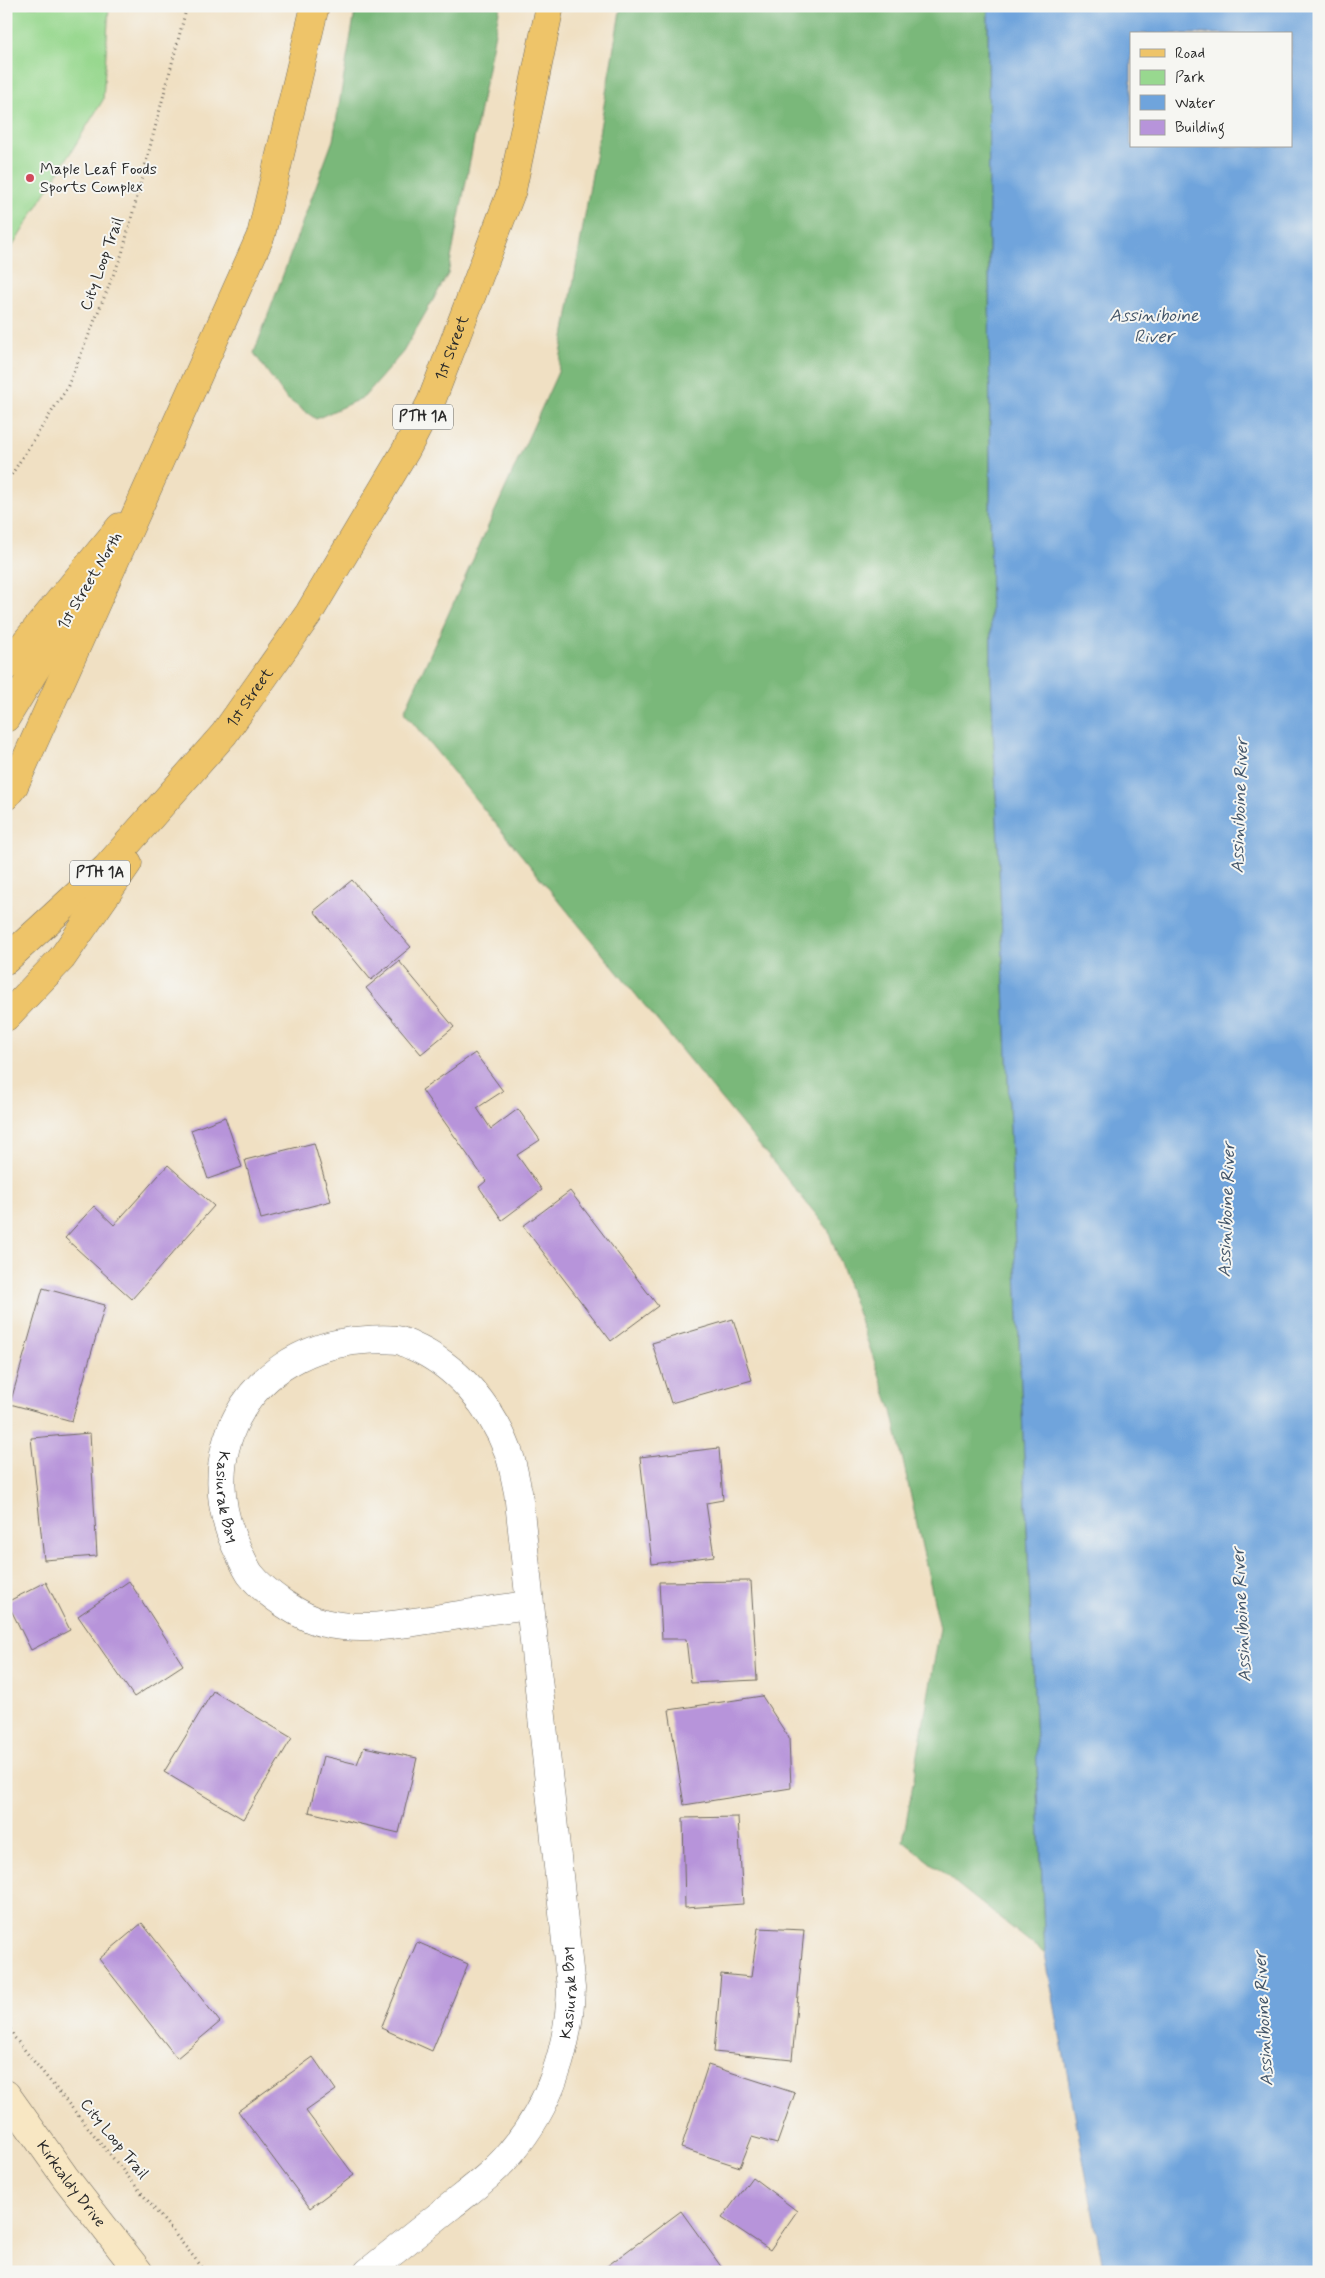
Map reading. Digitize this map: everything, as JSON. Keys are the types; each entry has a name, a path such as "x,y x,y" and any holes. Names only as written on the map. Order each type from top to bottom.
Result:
{"main road":[{"path":"6,796 14,786 261,235 315,6"},
{"name":"1st Street","path":"186,777 224,734 309,613 406,450 431,402 512,190 550,6"},
{"name":"1st Street North","path":"6,718 130,514 169,441"},
{"path":"6,666 130,514"},
{"path":"6,1017 62,958 186,777"},
{"name":"PTH 1A","path":"6,960 106,868 186,777"},
{"name":"Kirkcaldy Drive","path":"6,2094 65,2177 139,2272"}],"street":[{"name":"Kasiurak Bay","path":"368,2272 486,2178 510,2153 534,2120 545,2100 555,2078 565,2046 570,2019 571,1988 518,1492 508,1451 486,1408 461,1378 430,1353 397,1340 366,1340 330,1344 297,1357 274,1373 253,1394 239,1412 228,1436 221,1468 221,1501 229,1534 250,1574 285,1605 323,1623 366,1628 529,1604"}],"path":[{"name":"City Loop Trail","path":"6,483 67,388 122,254 187,6"},
{"name":"City Loop Trail","path":"6,2020 14,2037 206,2272"}],"green space":[{"name":"Maple Leaf Foods Sports Complex","path":"6,6 109,6 103,100 6,257"},
{"path":"356,6 500,6 448,274 403,352 364,397 316,419 286,398 254,353 333,140"},
{"path":"621,6 988,6 991,677 1045,1954 903,1841 940,1628 892,1411 828,1229 404,712 558,372"}],"water":[{"name":"Assiniboine River","path":"988,6 1319,6 1319,2272 1104,2272 1045,1954 991,677"}],"building":[{"path":"352,880 411,947 371,980 314,911"},
{"path":"399,961 454,1027 421,1054 366,988"},
{"path":"475,1053 503,1091 477,1108 491,1129 518,1109 540,1140 517,1155 542,1190 502,1220 479,1187 486,1181 422,1090"},
{"path":"225,1117 242,1167 208,1179 191,1130"},
{"path":"314,1143 331,1201 261,1219 245,1160"},
{"path":"168,1165 214,1206 132,1299 65,1238 94,1206 114,1225"},
{"path":"570,1191 658,1306 611,1341 523,1226"},
{"path":"43,1288 105,1305 72,1421 10,1404"},
{"path":"733,1319 752,1380 671,1403 652,1343"},
{"path":"90,1433 97,1556 44,1560 31,1438"},
{"path":"719,1448 723,1500 706,1503 714,1556 652,1564 640,1457"},
{"path":"129,1581 183,1665 134,1697 78,1616"},
{"path":"751,1581 757,1680 691,1683 686,1639 662,1639 659,1582"},
{"path":"46,1582 70,1630 31,1650 7,1602"},
{"path":"213,1691 292,1738 243,1819 164,1772"},
{"path":"762,1696 789,1738 791,1788 684,1805 669,1710"},
{"path":"364,1747 417,1758 399,1833 309,1812 323,1756 357,1764"},
{"path":"738,1817 743,1904 685,1908 683,1818"},
{"path":"142,1923 220,2022 177,2058 99,1959"},
{"path":"758,1928 804,1930 792,2060 714,2052 721,1974 751,1977"},
{"path":"417,1942 468,1964 432,2051 381,2028"},
{"path":"313,2057 336,2090 306,2111 354,2175 310,2208 238,2111"},
{"path":"708,2065 795,2093 777,2144 752,2137 740,2167 681,2148"},
{"path":"752,2177 797,2211 770,2250 722,2218"},
{"path":"681,2211 725,2272 599,2272"}],"place":[{"name":"Maple Leaf Foods Sports Complex","path":"30,178"}]}
